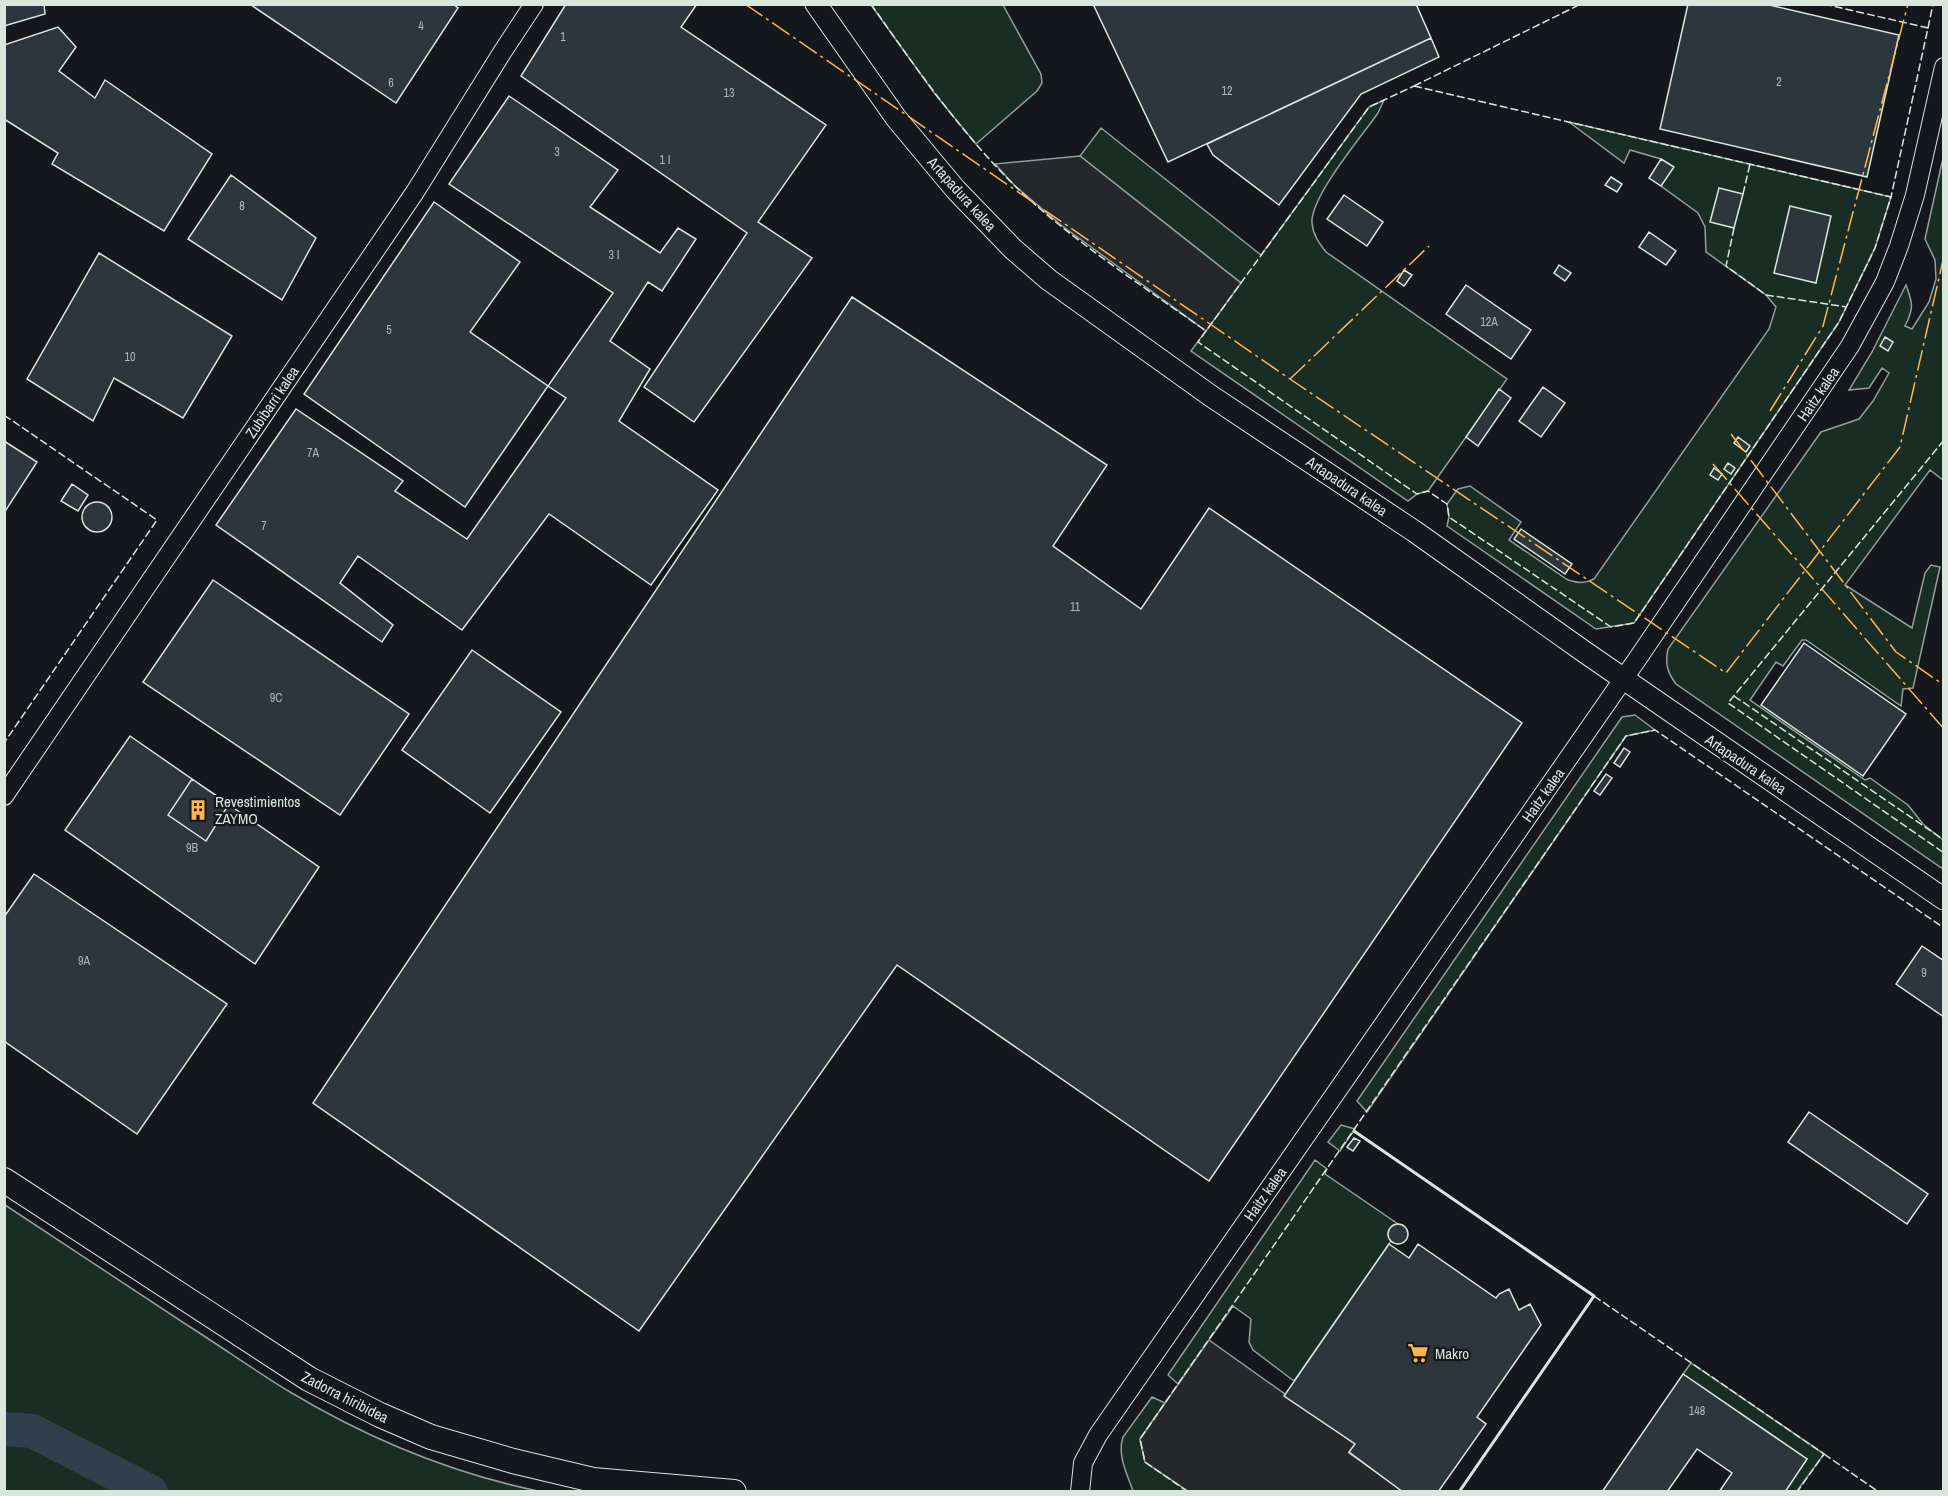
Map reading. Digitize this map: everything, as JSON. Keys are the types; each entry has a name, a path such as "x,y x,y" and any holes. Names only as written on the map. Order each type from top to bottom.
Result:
{"main road":[{"name":"Zadorra hiribidea","path":"4,1180 309,1379 380,1415 431,1437 513,1461 593,1480 734,1491"}],"street":[{"name":"Zubibarri kalea","path":"4,795 415,192 534,4"},
{"name":"Artapadura kalea","path":"816,4 896,118 956,190 1013,249 1049,280 1211,396 1414,531 1944,899"},
{"name":"Haitz kalea","path":"1080,1491 1083,1463 1098,1435 1623,678 1850,346 1873,306 1899,246 1912,205 1944,67"}],"green space":[{"path":"871,5 1003,5 1041,74 1042,83 1037,91 976,144 935,94"},
{"path":"1384,100 1378,113 1338,167 1319,198 1312,223 1315,235 1326,252 1507,379 1428,491 1417,494 1408,501 1191,351 1241,283 1080,156 1101,128 1261,255 1369,107"},
{"path":"1569,122 1891,197 1875,248 1839,322 1634,623 1596,629 1447,526 1449,517 1447,504 1458,489 1470,486 1521,522 1509,540 1568,580 1588,582 1594,579 1769,329 1776,307 1766,295 1706,252 1705,227 1698,213 1661,186 1673,167 1661,159 1630,150 1624,163"},
{"path":"1943,158 1943,480 1930,470 1845,585 1912,628 1925,573 1931,565 1940,567 1913,688 1903,689 1901,706 1806,640 1802,640 1783,666 1776,662 1750,700 1865,780 1870,778 1908,805 1923,824 1943,840 1943,869 1676,684 1667,667 1667,659 1668,649 1821,432 1859,419 1873,401 1889,373 1882,368 1869,388 1849,390 1872,352 1906,285 1912,306 1905,326 1912,329 1929,302 1936,279 1935,260 1925,239"},
{"path":"1635,715 1655,730 1626,736 1367,1112 1357,1101 1622,717"},
{"path":"1341,1125 1355,1129 1340,1151 1328,1142"},
{"path":"1315,1160 1327,1169 1325,1174 1398,1224 1390,1230 1388,1235 1391,1241 1294,1381 1253,1350 1249,1342 1251,1319 1233,1306 1178,1384 1168,1375"},
{"path":"5,1205 264,1376 319,1409 379,1439 442,1464 538,1491 5,1491"},
{"path":"1691,1363 1824,1454 1797,1491 1785,1491 1807,1459 1683,1374"},
{"path":"1152,1397 1165,1403 1140,1439 1145,1462 1188,1491 1133,1491 1124,1464 1121,1444 1123,1437"}],"shaded area":[{"path":"1080,156 1241,283 1206,331 1061,225 1014,185 995,164"},
{"path":"1209,1340 1355,1444 1349,1453 1403,1491 1188,1491 1145,1462 1140,1439"}],"building":[{"path":"4,4 44,4 45,14 4,26"},
{"path":"453,4 458,8 396,103 251,5"},
{"path":"566,4 697,4 681,27 826,125 758,222 812,258 694,422 644,387 747,233 521,76"},
{"path":"1093,4 1416,4 1431,38 1168,162"},
{"path":"1688,4 1765,4 1899,35 1867,177 1660,129"},
{"path":"58,27 76,47 59,71 95,98 105,80 212,154 164,231 52,164 58,153 4,119 4,45"},
{"path":"1431,38 1439,57 1361,94 1279,205 1213,155 1207,144"},
{"path":"509,96 618,170 590,207 660,253 678,228 696,239 662,291 648,282 610,341 650,369 619,421 718,490 651,585 549,514 462,630 358,556 340,583 393,625 382,642 216,525 296,409 403,481 395,491 467,539 566,398 548,386 613,293 449,184"},
{"path":"1661,159 1674,167 1661,186 1649,178"},
{"path":"231,175 316,238 282,300 188,239"},
{"path":"1611,177 1622,184 1617,192 1605,185"},
{"path":"1719,188 1743,194 1734,228 1710,222"},
{"path":"1344,195 1383,222 1367,246 1327,219"},
{"path":"434,202 520,262 470,332 548,386 465,507 304,394"},
{"path":"1790,206 1831,216 1816,283 1774,273"},
{"path":"1649,232 1676,251 1666,265 1639,247"},
{"path":"99,253 232,336 183,418 114,378 93,421 27,379"},
{"path":"1559,265 1571,273 1565,281 1554,273"},
{"path":"1404,270 1412,275 1404,286 1397,281"},
{"path":"1466,285 1531,330 1511,359 1446,314"},
{"path":"852,297 1107,465 1053,546 1141,609 1209,508 1522,723 1209,1181 897,965 639,1331 313,1103"},
{"path":"1885,337 1893,342 1888,351 1880,346"},
{"path":"1543,387 1565,403 1541,437 1519,421"},
{"path":"1499,389 1511,398 1478,446 1466,437"},
{"path":"1738,437 1750,446 1746,452 1734,443"},
{"path":"4,441 37,462 4,513"},
{"path":"1728,463 1735,468 1731,474 1724,469"},
{"path":"1714,468 1722,474 1718,480 1710,475"},
{"path":"72,484 88,495 78,511 61,501"},
{"path":"97,502 107,507 112,517 107,527 97,532 87,527 82,517 87,507"},
{"path":"1521,529 1572,564 1565,574 1514,539"},
{"path":"213,580 409,714 340,815 143,682"},
{"path":"1804,643 1906,714 1863,776 1761,705"},
{"path":"472,650 561,712 490,813 402,750"},
{"path":"130,736 319,867 255,964 65,830"},
{"path":"1624,748 1630,752 1620,767 1614,763"},
{"path":"1606,774 1612,778 1600,795 1594,791"},
{"name":"Revestimientos ZAYMO","path":"192,779 229,804 206,841 168,815"},
{"path":"34,874 227,1004 137,1134 4,1041 4,917"},
{"path":"1922,946 1944,961 1944,1017 1896,984"},
{"path":"1809,1112 1928,1194 1907,1224 1788,1142"},
{"path":"1354,1138 1360,1141 1353,1151 1347,1147"},
{"path":"1398,1224 1405,1227 1408,1234 1405,1241 1398,1244 1391,1241 1388,1234 1391,1227"},
{"name":"Makro","path":"1389,1244 1409,1258 1418,1244 1496,1298 1509,1289 1519,1310 1530,1304 1541,1325 1477,1417 1486,1424 1438,1492 1403,1492 1349,1452 1355,1444 1284,1396"},
{"path":"1683,1374 1807,1459 1785,1492 1719,1492 1732,1473 1697,1449 1667,1492 1602,1492"}],"waterway":[{"path":"4,1429 32,1431 151,1492"}],"fence":[{"path":"871,4 956,120 1013,184 1082,242 1206,331"},
{"path":"1414,86 1581,4"},
{"path":"1824,4 1928,28 1891,197"},
{"path":"1928,28 1933,4"},
{"path":"1414,86 1891,197 1875,248 1839,322 1634,623 1611,627 1449,517 1447,504 1428,491 1417,494 1198,342 1369,107 1414,86"},
{"path":"1743,194 1750,164"},
{"path":"1734,228 1726,266 1766,295 1847,307"},
{"path":"4,415 157,520 4,743"},
{"path":"1944,440 1728,703 1944,853"},
{"path":"1734,696 1944,840"},
{"path":"1188,1492 1145,1462 1140,1439 1626,736 1655,730 1944,928"},
{"path":"1594,1296 1824,1454 1797,1492"},
{"path":"1824,1454 1879,1492"}],"wall":[{"path":"1354,1131 1594,1296 1459,1492"}],"power":[{"path":"745,4 1290,379 1726,673 1900,447 1944,256"},
{"path":"1770,411 1823,326 1908,4"},
{"path":"1290,379 1429,246"},
{"path":"1731,434 1896,652 1944,685"},
{"path":"1713,464 1944,729"}],"place":[{"name":"Revestimientos ZAYMO","path":"198,810"},
{"name":"Makro","path":"1418,1353"}]}
